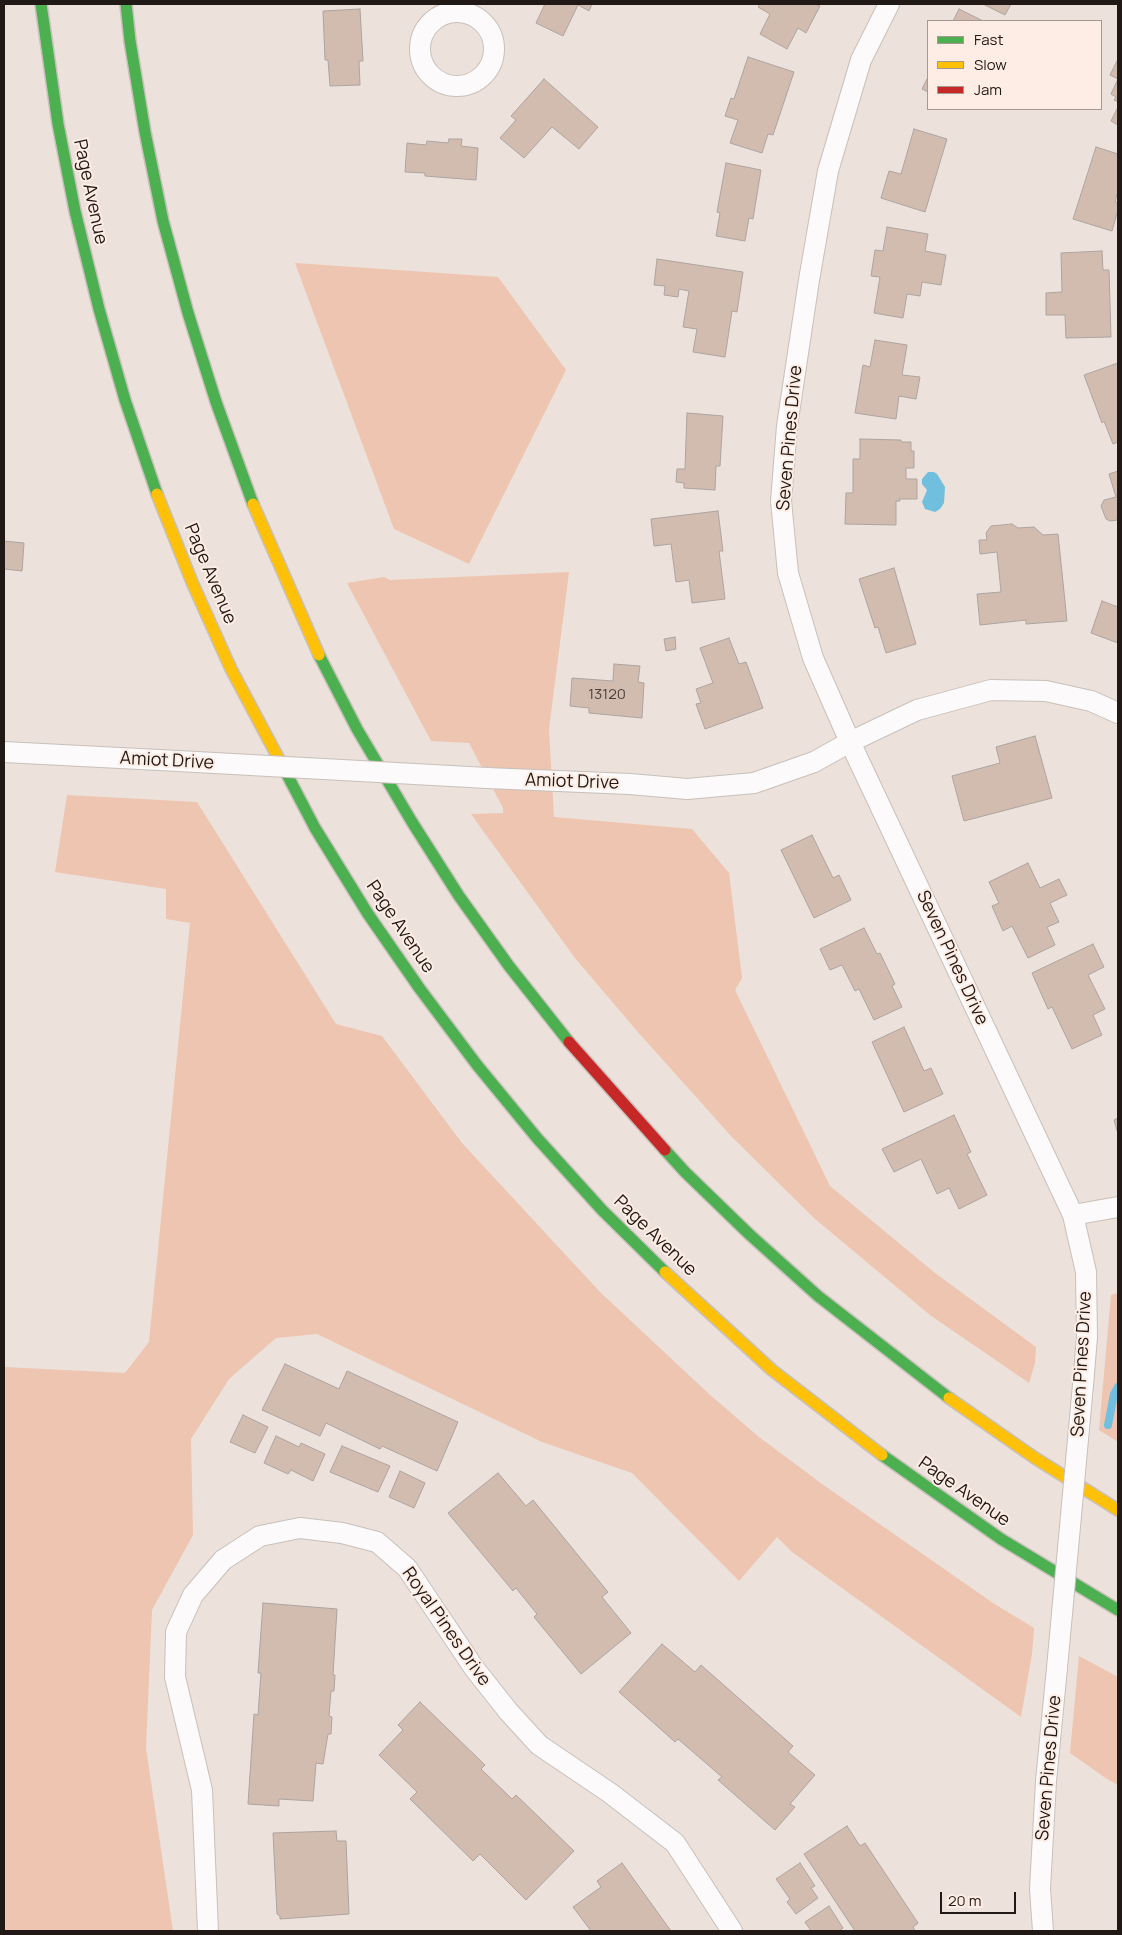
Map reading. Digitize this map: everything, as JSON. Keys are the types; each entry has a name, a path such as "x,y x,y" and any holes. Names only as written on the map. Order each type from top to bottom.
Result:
{"highway":[{"name":"Page Avenue","path":"41,4 58,124 75,212 99,310 125,400 157,493 192,582 232,669 315,828 368,914 477,1066 537,1138 602,1210 667,1274 772,1370 846,1429 921,1484 1001,1538 1118,1610"},
{"path":"126,4 130,41 163,221 188,314 247,491 322,661 357,729 412,822 454,887 509,966 568,1041 685,1172 748,1234 818,1296 960,1406 1035,1458 1118,1510"}],"street":[{"name":"Seven Pines Drive","path":"889,4 861,60 828,171 787,426 781,501 788,573 814,658 850,742 1073,1215 1086,1272 1087,1338 1058,1668 1046,1781 1040,1889 1043,1931"},
{"name":"Amiot Drive","path":"4,752 630,784 687,789 754,783 814,762 850,742 917,710 991,690 1046,690 1091,701 1118,713"},
{"path":"1073,1215 1118,1207"},
{"name":"Royal Pines Drive","path":"208,1931 202,1790 175,1677 176,1632 193,1594 223,1560 260,1536 300,1528 342,1533 377,1542 406,1568 474,1668 508,1711 539,1745 610,1793 674,1843 732,1931"}],"shaded area":[{"path":"295,263 498,277 566,370 469,564 394,529"},
{"path":"569,572 549,729 554,817 692,829 729,873 742,978 735,990 830,1186 935,1273 1036,1347 1035,1363 1029,1383 930,1315 814,1218 731,1136 637,1031 575,958 471,814 503,813 503,808 469,743 431,741 347,583 384,577 390,580"},
{"path":"67,795 197,802 336,1024 382,1036 462,1143 600,1292 709,1394 759,1437 822,1484 993,1603 1034,1628 1032,1654 1021,1717 792,1552 777,1537 739,1581 632,1473 542,1442 317,1334 276,1338 229,1379 191,1439 193,1535 152,1610 146,1748 173,1931 4,1931 4,1367 125,1373 149,1342 190,923 166,919 166,889 55,872"},
{"path":"1118,1293 1118,1442 1099,1430 1111,1295"},
{"path":"1079,1656 1118,1677 1118,1785 1070,1753"}],"water":[{"path":"928,472 937,474 945,487 944,503 935,512 925,509 922,502 927,490 922,484 922,479"}],"building":[{"path":"545,4 592,4 589,11 578,5 563,36 536,23"},
{"path":"760,4 818,4 820,6 806,33 798,28 787,49 760,34 770,14 758,7"},
{"path":"983,4 1011,4 1005,15"},
{"path":"360,9 363,61 359,61 360,85 330,86 328,60 325,60 323,11"},
{"path":"959,9 981,20 954,20"},
{"path":"748,57 794,72 773,135 768,134 762,153 730,143 738,120 725,116 731,98 734,99"},
{"path":"1118,59 1118,79 1110,75"},
{"path":"544,79 598,127 579,149 552,127 524,158 500,138 516,120 511,116"},
{"path":"927,79 927,92 922,89"},
{"path":"1118,79 1118,102 1114,100 1116,97 1111,94"},
{"path":"1118,107 1118,125 1111,121"},
{"path":"914,129 947,139 925,212 881,198 889,171 901,174"},
{"path":"449,139 462,139 461,146 478,148 476,180 425,176 425,173 405,172 407,143 426,145 427,141 448,143"},
{"path":"1096,147 1118,154 1118,191 1115,202 1118,203 1118,210 1112,231 1073,219"},
{"path":"726,163 761,170 753,219 749,218 745,241 716,236 720,213 717,212"},
{"path":"887,227 928,234 925,251 946,255 941,285 922,282 920,296 907,294 903,318 874,313 880,277 871,276 875,250 883,251"},
{"path":"1102,251 1103,270 1109,270 1111,337 1066,338 1065,315 1046,315 1046,293 1062,292 1061,253"},
{"path":"657,259 743,272 737,312 732,311 725,357 693,352 697,329 683,327 689,291 679,289 678,297 664,295 665,286 654,285"},
{"path":"875,340 907,345 902,375 920,377 916,399 899,396 896,419 855,413 863,365 870,367"},
{"path":"1118,363 1118,442 1113,444 1104,421 1102,423 1084,375"},
{"path":"687,413 723,416 720,466 716,466 715,490 684,488 684,483 676,482 677,469 685,469"},
{"path":"860,439 911,442 911,451 914,451 914,468 906,468 906,479 917,479 917,499 899,499 900,501 896,501 896,525 845,524 846,493 853,493 853,459 860,459"},
{"path":"1118,471 1118,520 1110,521 1106,519 1101,506 1104,500 1116,497 1109,474"},
{"path":"718,511 723,551 719,551 725,599 692,603 689,580 676,582 671,544 654,546 651,519"},
{"path":"1012,524 1018,528 1034,527 1043,535 1058,534 1067,621 1026,624 1026,620 980,625 977,594 1001,592 997,552 980,554 979,540 987,540 986,533 991,526"},
{"path":"4,541 24,543 22,571 4,569"},
{"path":"894,568 916,644 886,653 878,627 875,628 859,579"},
{"path":"1102,601 1118,607 1118,643 1091,633"},
{"path":"675,637 676,649 666,651 664,639"},
{"path":"729,638 739,664 746,662 763,708 705,729 696,704 701,703 696,689 713,683 700,648"},
{"path":"614,664 640,666 638,682 644,683 642,718 589,713 589,708 570,706 572,678 613,681"},
{"path":"1035,736 1052,798 964,821 952,776 1000,763 996,747"},
{"path":"812,835 833,878 839,875 851,900 814,918 781,850"},
{"path":"1028,863 1040,888 1059,879 1067,895 1050,903 1059,922 1047,927 1055,945 1028,958 1012,926 1003,931 992,906 999,903 989,882"},
{"path":"864,928 877,954 880,953 895,984 892,986 902,1007 874,1020 859,989 855,991 842,965 830,970 820,949"},
{"path":"1093,944 1104,967 1088,975 1105,1009 1093,1015 1102,1035 1072,1049 1052,1007 1048,1009 1032,973"},
{"path":"904,1027 924,1071 931,1068 943,1094 904,1112 872,1042"},
{"path":"954,1115 971,1152 967,1154 987,1195 959,1209 949,1188 937,1194 921,1159 894,1172 882,1149"},
{"path":"1118,1118 1118,1134 1114,1120"},
{"path":"285,1364 339,1389 347,1371 458,1422 437,1471 382,1446 380,1449 326,1423 320,1436 262,1410"},
{"path":"243,1415 268,1427 255,1453 230,1442"},
{"path":"276,1436 299,1447 301,1443 325,1454 313,1481 291,1470 288,1474 264,1463"},
{"path":"342,1446 390,1466 378,1492 330,1472"},
{"path":"400,1471 425,1483 414,1508 389,1497"},
{"path":"498,1473 526,1506 533,1500 608,1592 602,1597 631,1633 581,1674 534,1617 537,1614 516,1588 513,1591 448,1513"},
{"path":"263,1603 337,1609 333,1675 335,1675 334,1691 331,1691 329,1716 332,1717 331,1734 328,1734 323,1764 316,1763 313,1801 279,1799 279,1806 248,1804 254,1714 258,1715 261,1673 258,1673"},
{"path":"662,1644 695,1672 701,1665 793,1746 788,1752 815,1775 790,1804 795,1807 775,1830 718,1780 722,1777 678,1739 675,1742 619,1692"},
{"path":"420,1702 485,1765 481,1769 512,1799 516,1795 574,1851 526,1900 480,1854 473,1861 410,1799 417,1792 379,1755 403,1730 398,1725"},
{"path":"847,1826 860,1846 865,1843 918,1923 913,1927 915,1931 855,1931 804,1854"},
{"path":"336,1831 337,1841 346,1841 349,1914 280,1919 280,1916 277,1914 273,1833"},
{"path":"622,1863 671,1931 591,1931 573,1907 601,1887 597,1881"},
{"path":"800,1863 815,1886 811,1888 818,1898 796,1914 787,1902 790,1899 776,1879"},
{"path":"829,1906 843,1928 841,1931 811,1931 805,1922"}],"waterway":[{"path":"1108,1425 1114,1394 1118,1387"}],"traffic: fast":[{"path":"41,4 58,124 75,211 99,309 125,400 157,494"},
{"path":"126,4 145,132 163,221 188,313 216,402 253,504"},
{"path":"319,655 357,729 412,822 459,896 509,966 569,1042"},
{"path":"281,763 315,828 368,914 420,989 477,1065 537,1138 602,1210 665,1272"},
{"path":"665,1150 749,1234 818,1296 949,1398"},
{"path":"882,1455 1001,1539 1118,1610"}],"traffic: slow":[{"path":"157,494 192,582 231,669 281,763"},
{"path":"253,504 319,655"},
{"path":"665,1272 772,1370 882,1455"},
{"path":"949,1398 1035,1458 1118,1510"}],"traffic: jam":[{"path":"569,1042 665,1150"}]}
